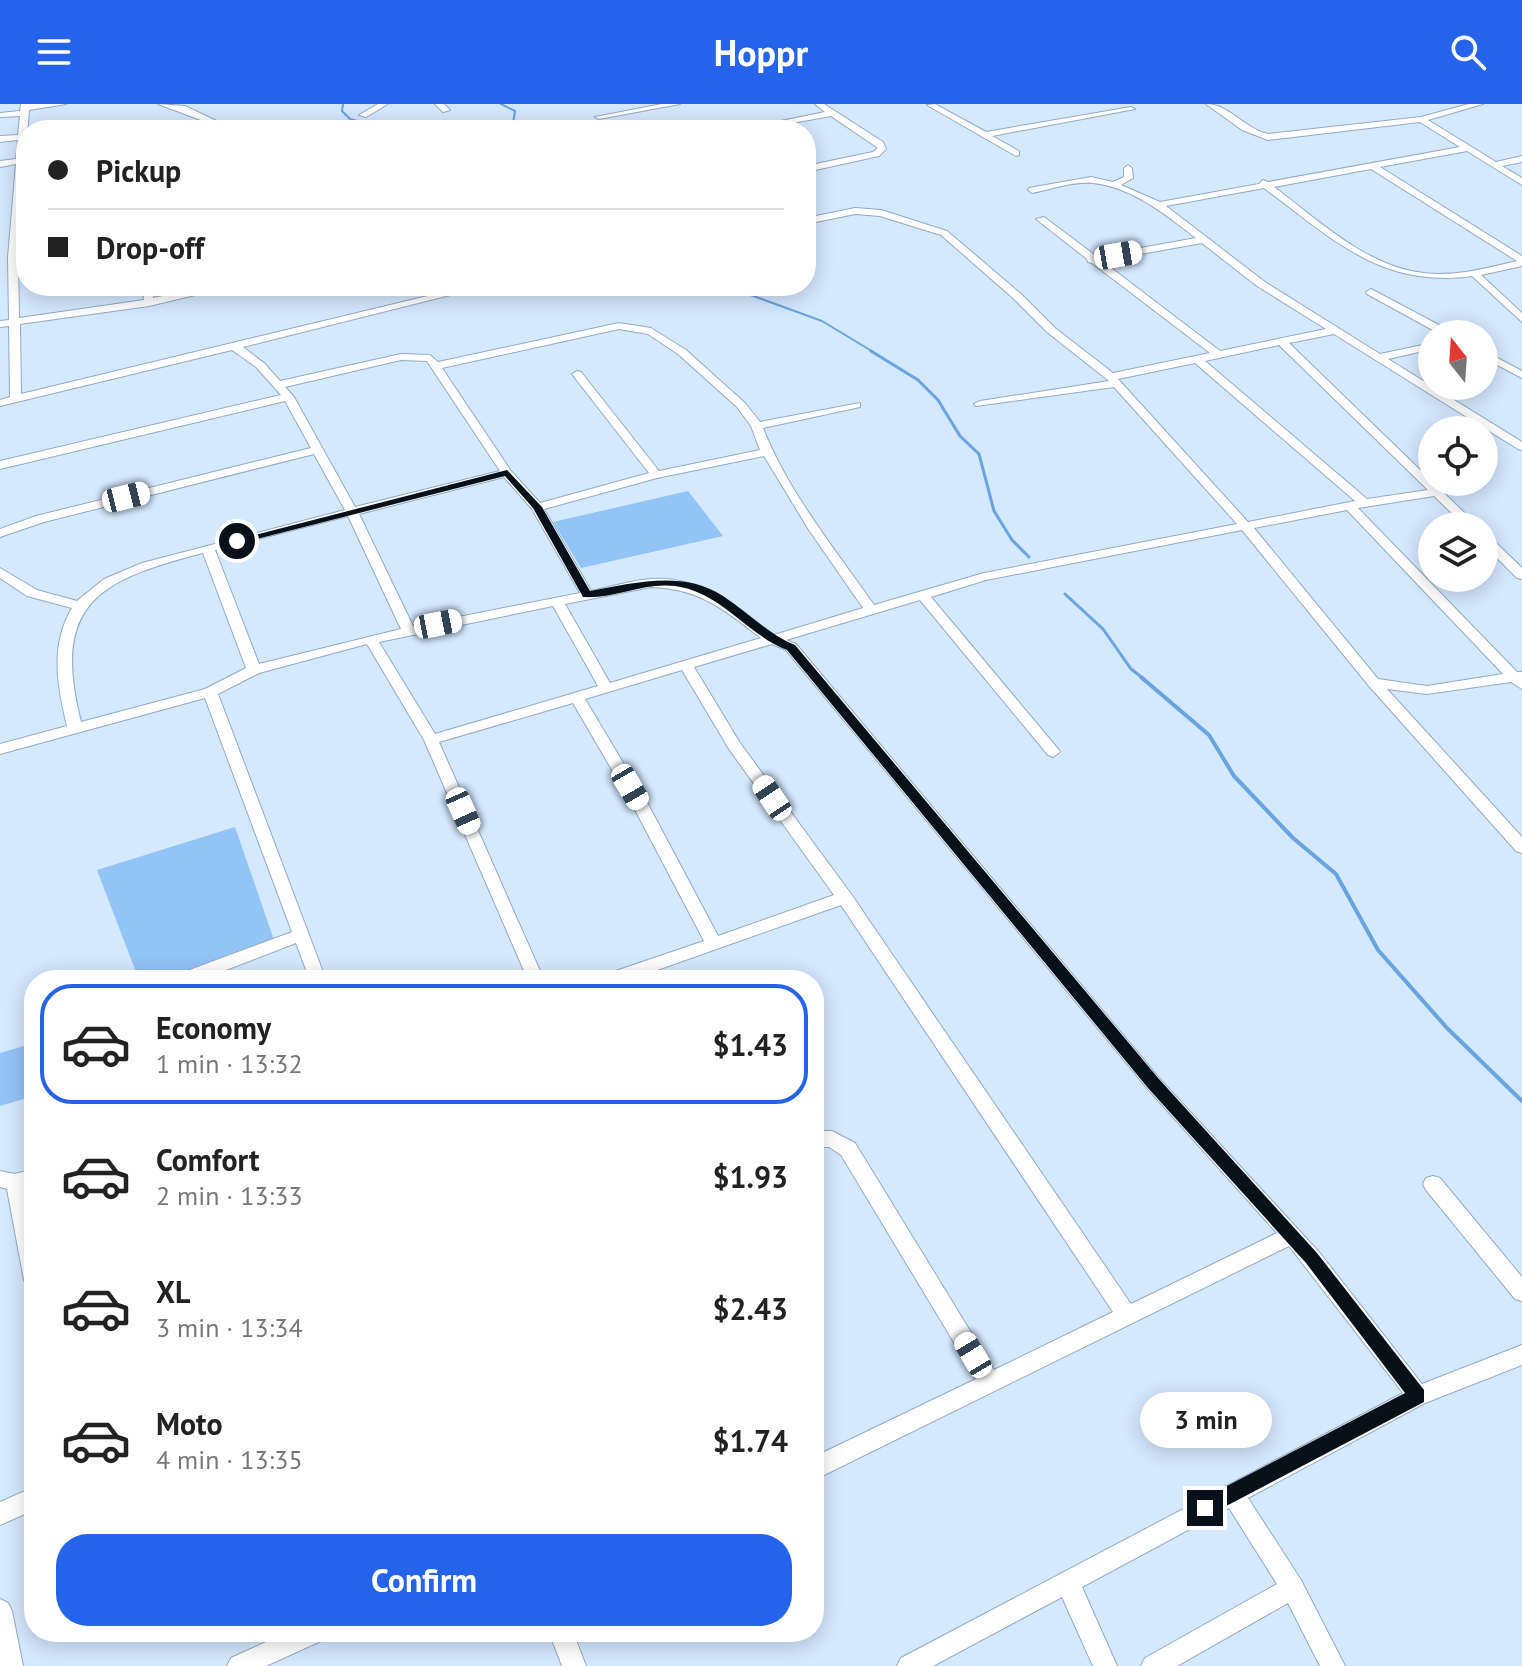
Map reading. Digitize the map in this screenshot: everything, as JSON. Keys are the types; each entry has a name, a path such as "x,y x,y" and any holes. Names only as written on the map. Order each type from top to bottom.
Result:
{"street":[{"path":"0,115 25,108 62,104"},
{"path":"162,104 182,108 211,120"},
{"path":"363,115 384,104"},
{"path":"599,117 676,104"},
{"path":"816,167 876,154 882,149 819,104"},
{"path":"918,104 934,104 1016,153"},
{"path":"1210,104 1259,136 1421,119 1479,104"},
{"path":"1424,104 1447,113"},
{"path":"985,135 1131,109"},
{"path":"795,120 832,113"},
{"path":"1421,119 1522,182"},
{"path":"1159,205 1263,183 1465,149"},
{"path":"1494,165 1522,159"},
{"path":"1371,165 1522,261"},
{"path":"1114,185 1129,178 1128,168"},
{"path":"1032,190 1091,180 1114,185 1159,205 1261,284 1522,447"},
{"path":"1263,183 1348,245 1381,262 1422,276 1474,273 1522,261"},
{"path":"816,219 855,211 881,213 944,233 1051,330 1113,380 1246,527 1374,683 1522,847"},
{"path":"1041,219 1220,356"},
{"path":"16,232 13,257 16,398"},
{"path":"1091,260 1202,240"},
{"path":"0,259 13,257"},
{"path":"1474,273 1522,319"},
{"path":"1371,292 1422,320"},
{"path":"148,296 149,303"},
{"path":"0,324 182,296"},
{"path":"0,403 416,296"},
{"path":"436,366 619,326 638,326 682,352 741,405 757,426 767,452 872,611"},
{"path":"980,404 1113,380 1338,330"},
{"path":"1283,343 1418,473"},
{"path":"233,345 246,352 288,397 352,512 408,629"},
{"path":"1381,357 1418,349"},
{"path":"279,385 401,357 420,355 430,358 507,473 537,507 587,595"},
{"path":"1199,361 1357,504 1519,679"},
{"path":"1498,362 1522,375"},
{"path":"577,374 656,475"},
{"path":"0,465 288,397"},
{"path":"757,426 856,405"},
{"path":"0,533 40,519 317,450"},
{"path":"537,507 656,475 767,452"},
{"path":"75,729 64,687 64,661 72,622 81,606 100,586 115,578 208,549 507,473"},
{"path":"431,740 1018,569 1418,495"},
{"path":"1442,496 1458,512"},
{"path":"208,549 254,670"},
{"path":"1498,552 1521,574"},
{"path":"0,572 32,593 81,606"},
{"path":"0,749 210,692 254,670 408,629 651,583 674,583 718,597 772,640 791,647 1153,1083 1312,1258 1418,1396"},
{"path":"924,596 1053,752"},
{"path":"557,601 605,687"},
{"path":"371,639 431,740 532,970"},
{"path":"686,665 734,746 845,898 1128,1317"},
{"path":"1374,683 1427,690 1519,679"},
{"path":"210,692 314,970"},
{"path":"576,696 641,806 713,942"},
{"path":"637,970 845,898"},
{"path":"208,970 300,935"},
{"path":"824,1139 832,1139 848,1149 989,1381"},
{"path":"16,1179 24,1224"},
{"path":"1433,1184 1522,1292"},
{"path":"824,1464 1290,1236"},
{"path":"909,1666 1418,1396 1522,1356"},
{"path":"1232,1493 1293,1588 1333,1666"},
{"path":"0,1514 24,1503"},
{"path":"1067,1581 1105,1666"},
{"path":"1153,1666 1293,1588"},
{"path":"0,1611 11,1666"},
{"path":"239,1666 293,1642"},
{"path":"565,1642 574,1666"}],"shaded area":[{"path":"688,491 723,536 581,568 553,522"},
{"path":"235,827 274,940 191,970 135,970 97,870"},
{"path":"24,1046 24,1099 0,1106 0,1053"}],"waterway":[{"path":"343,104 342,111 354,120"},
{"path":"501,104 515,111 514,120"},
{"path":"753,296 822,321 875,353"},
{"path":"871,351 918,380 938,400 960,436 979,454 994,511 1012,540 1029,557"},
{"path":"1065,594 1103,629 1131,669 1144,679"},
{"path":"1141,677 1209,735 1234,776 1293,838 1336,874 1378,950 1447,1028 1522,1101"}],"route":[{"path":"237,541 507,473 537,507 587,595 651,583 674,583 696,588 718,597 772,640 791,647 1153,1083 1312,1258 1418,1396 1205,1508"}]}
